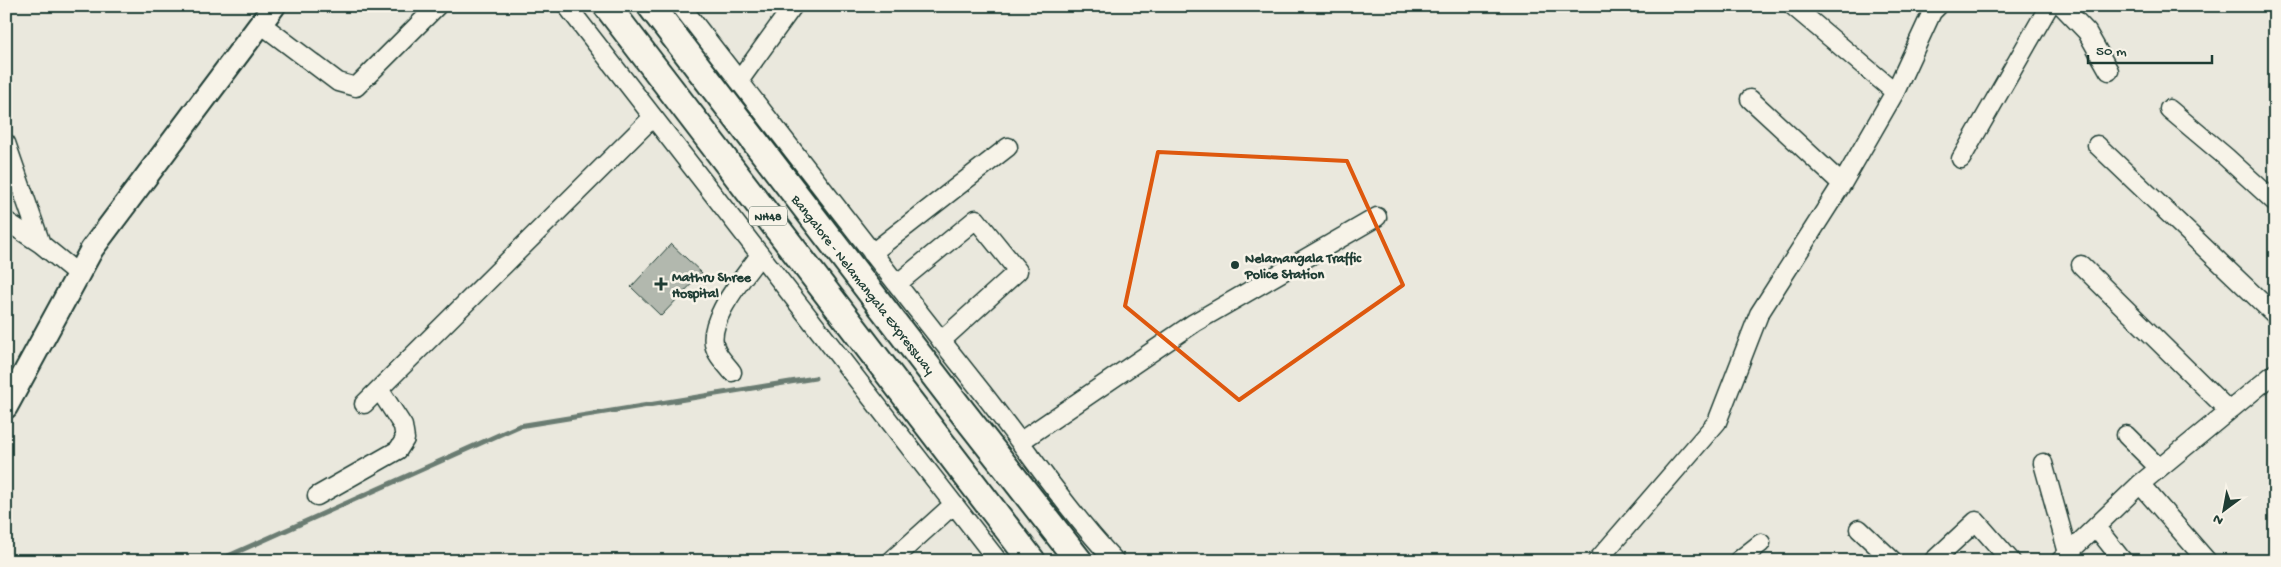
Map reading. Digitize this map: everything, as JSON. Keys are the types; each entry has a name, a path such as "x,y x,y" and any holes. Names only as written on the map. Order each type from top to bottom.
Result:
{"highway":[{"name":"NH48","path":"607,6 1032,561"},
{"name":"Bangalore - Nelamangala Expressway","path":"651,6 951,397 1073,552 1086,561"}],"main road":[{"path":"6,407 92,248 267,15"}],"street":[{"path":"267,15 338,82 356,87 437,6"},
{"path":"567,6 998,561"},
{"path":"681,6 1092,536 1115,561"},
{"path":"739,81 793,6"},
{"path":"1793,6 1895,92"},
{"path":"1961,159 2049,6"},
{"path":"2062,6 2087,32 2109,71"},
{"path":"1597,561 1717,422 1759,314 1842,184 1895,92 1932,8"},
{"path":"1750,98 1842,184"},
{"path":"2169,109 2226,157 2275,202"},
{"path":"364,404 653,117"},
{"path":"6,143 42,244"},
{"path":"2097,146 2275,315"},
{"path":"872,253 1008,147"},
{"path":"1021,442 1194,323 1377,217"},
{"path":"897,284 976,219 1018,270 941,341"},
{"path":"6,221 42,244 78,274"},
{"path":"732,372 715,349 713,333 720,314 760,255"},
{"path":"2081,265 2228,410"},
{"path":"2064,557 2140,484 2228,410 2275,374"},
{"path":"318,496 398,450 405,439 403,426 379,389"},
{"path":"2126,435 2160,468"},
{"path":"2043,463 2064,557"},
{"path":"2140,484 2207,561"},
{"path":"891,561 954,504"},
{"path":"1933,561 1976,521 2011,561"},
{"path":"2096,527 2123,561"},
{"path":"1859,529 1893,561"},
{"path":"1738,561 1761,543"}],"highlighted area":[{"path":"1158,152 1347,161 1403,285 1239,400 1125,306"}],"building":[{"path":"671,244 702,273 661,316 631,287"}],"waterway":[{"path":"217,561 519,426 815,378"}],"place":[{"name":"Nelamangala Traffic Police Station","path":"1235,265"},
{"name":"Mathru Shree Hospital","path":"661,284"}]}
